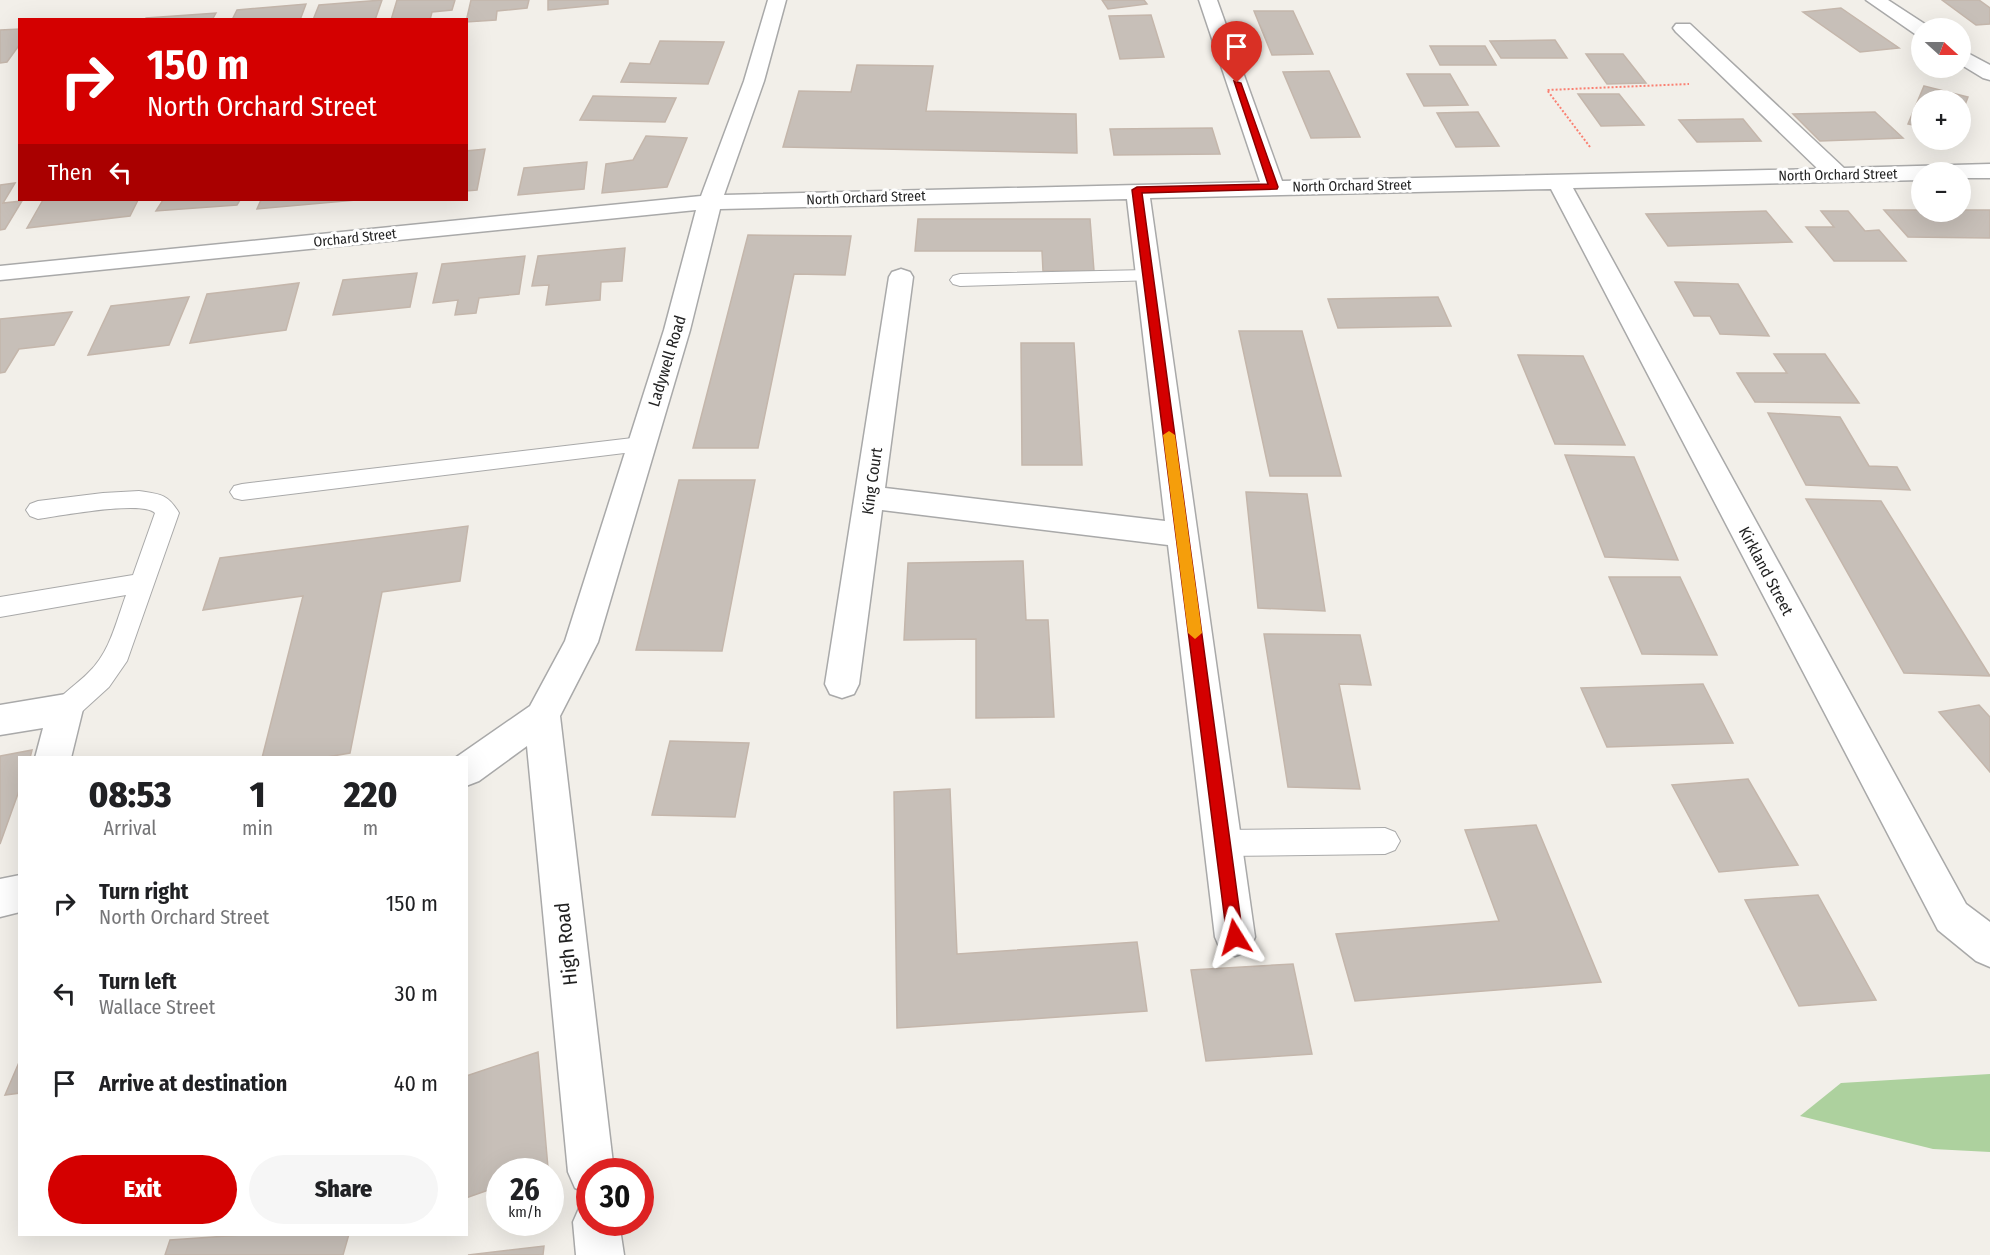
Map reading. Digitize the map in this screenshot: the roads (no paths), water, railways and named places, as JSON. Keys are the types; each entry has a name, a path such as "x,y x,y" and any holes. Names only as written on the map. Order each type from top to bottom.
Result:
{"street":[{"name":"Ladywell Road","path":"542,716 581,642 677,330 710,202 754,81 777,0"},
{"path":"1208,0 1273,187"},
{"path":"1875,0 1911,23"},
{"path":"1683,28 1838,175"},
{"path":"1971,62 1990,74"},
{"path":"1971,171 1990,171"},
{"name":"North Orchard Street","path":"710,202 1911,173"},
{"name":"Kirkland Street","path":"1558,181 1952,917 1990,947"},
{"path":"1137,190 1235,937"},
{"name":"Orchard Street","path":"0,273 710,202"},
{"name":"King Court","path":"842,684 901,277"},
{"path":"869,497 1182,535"},
{"path":"0,720 66,709 54,756"},
{"path":"468,769 542,716"},
{"name":"High Road","path":"542,716 589,1158"},
{"path":"0,898 18,893"},
{"path":"598,1236 600,1255"}],"lane":[{"path":"960,280 1148,276"},
{"path":"242,492 641,445"},
{"path":"38,510 120,500 151,501 162,505 167,513 118,654 100,679 66,709"},
{"path":"0,607 142,583"},
{"path":"1222,843 1385,841"}]}
